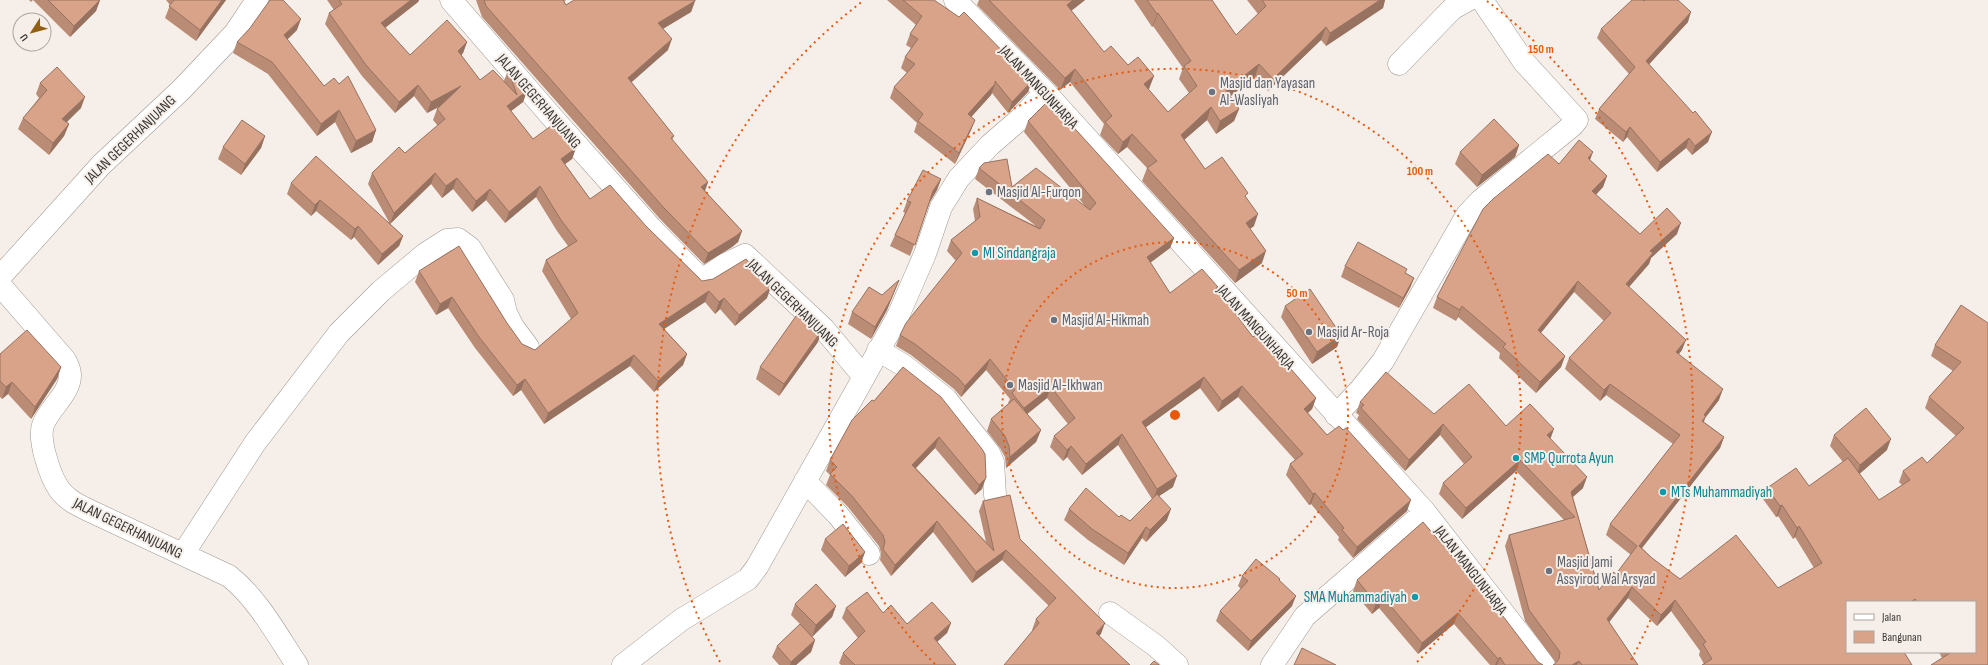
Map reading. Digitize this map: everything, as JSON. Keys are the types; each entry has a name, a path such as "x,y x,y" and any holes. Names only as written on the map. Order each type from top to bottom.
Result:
{"street":[{"name":"JALAN GEGERHANJUANG","path":"0,277 101,165 181,90 235,33 257,0"},
{"name":"JALAN GEGERHANJUANG","path":"451,0 556,122 652,228 702,280 724,265 744,255 824,329 864,377"},
{"name":"JALAN MANGUNHARJA","path":"955,0 1045,92 1425,512 1544,665"},
{"path":"1398,64 1452,9 1468,0"},
{"path":"1336,415 1360,390 1383,361 1467,215 1480,201 1573,125 1577,120 1524,62 1482,0"},
{"path":"623,665 681,620 748,579 757,567 898,316 925,254 941,207 959,178 990,145 1020,119 1045,92"},
{"path":"184,554 255,442 339,333 381,292 425,254 447,240 458,239 470,248 503,300 506,313 513,327 528,348"},
{"name":"JALAN GEGERHANJUANG","path":"0,285 65,360 70,373 69,384 43,424 41,436 52,476 59,490 69,500 86,509 229,576 238,583 255,603 297,665"},
{"path":"878,350 903,366 946,399 989,453 993,462 995,495"},
{"path":"805,480 838,515 869,554"},
{"path":"1272,665 1305,616 1425,512"},
{"path":"1110,613 1156,646 1176,665"}],"building":[{"path":"48,0 100,0 74,26"},
{"path":"174,0 222,0 200,30 169,6"},
{"path":"270,0 283,0 301,19 284,35 324,86 334,78 339,84 348,76 376,130 356,141 339,110 321,124 272,62 237,42 250,28"},
{"path":"339,0 411,0 381,23 410,55 447,20 467,42 458,51 480,80 493,70 517,95 508,70 527,91 507,106 533,139 555,123 576,148 561,159 590,199 610,185 646,226 702,281 713,279 746,259 771,287 739,315 724,298 719,302 709,291 659,324 687,354 658,381 634,355 548,413 525,379 517,385 479,337 452,297 440,304 419,271 459,246 507,323 522,344 535,350 578,313 546,260 577,241 561,220 540,186 509,212 490,189 476,201 457,178 446,186 435,173 394,213 372,173 399,147 405,153 445,119 437,109 461,86 431,102 418,85 399,102 366,65 329,13 342,4"},
{"path":"484,0 563,0 566,5 574,0 695,0 658,23 672,39 628,78 674,136 671,138 708,182 701,187 742,231 708,253 664,208 486,6"},
{"path":"903,0 934,0 959,17 964,12 1032,81 1012,102 995,81 995,84 968,114 975,120 959,153 918,121 923,114 894,87 915,64 905,57 918,39 910,34 922,16"},
{"path":"989,0 1073,0 1067,5 1104,52 1111,46 1128,65 1138,57 1154,76 1144,84 1168,112 1197,86 1184,66 1191,61 1158,13 1157,14 1147,0 1212,0 1236,35 1266,6 1262,0 1380,0 1330,33 1326,27 1273,79 1259,64 1226,90 1239,109 1220,121 1211,107 1181,135 1205,169 1222,157 1248,193 1245,196 1258,214 1246,223 1266,251 1239,270 1147,168 1157,161 1132,134 1123,142 1105,122 1112,116 1075,69 1065,78"},
{"path":"1632,0 1678,0 1691,12 1646,61 1693,113 1695,111 1712,132 1695,146 1689,138 1660,162 1630,127 1626,132 1599,109 1635,67 1601,29"},
{"path":"57,67 85,97 62,119 69,124 53,143 23,118 47,90 40,83"},
{"path":"1049,100 1174,238 1147,257 1170,293 1202,269 1218,287 1216,288 1253,337 1259,332 1316,398 1304,409 1327,435 1339,426 1343,430 1346,428 1411,500 1357,547 1342,530 1344,528 1315,493 1313,494 1290,464 1303,454 1242,386 1222,401 1204,377 1142,422 1177,476 1157,489 1122,434 1086,464 1071,446 1067,450 1054,436 1075,418 1051,387 1024,408 1012,393 1015,390 990,359 965,386 958,378 915,344 900,335 906,323 962,253 951,240 980,217 977,198 1040,229 1045,220 979,168 984,163 1007,159 1012,187 1036,168 1090,210 1096,203 1028,121"},
{"path":"1494,119 1519,145 1482,175 1460,152"},
{"path":"242,120 265,136 245,164 223,147"},
{"path":"1579,140 1593,152 1588,158 1607,176 1592,191 1640,234 1667,208 1681,223 1650,251 1653,253 1626,284 1686,340 1676,352 1723,389 1704,415 1706,416 1702,421 1724,437 1639,546 1680,579 1736,535 1778,588 1822,563 1799,526 1797,528 1782,505 1780,506 1767,488 1796,468 1809,486 1848,458 1879,500 1910,480 1903,471 1922,457 1927,463 1964,428 1929,397 1961,362 1935,345 1961,305 1988,323 1988,665 1931,665 1950,653 1976,653 1976,601 1916,601 1915,599 1912,601 1846,601 1846,653 1905,653 1912,665 1702,665 1712,659 1703,644 1706,642 1675,600 1661,615 1632,587 1607,619 1638,665 1582,665 1579,661 1572,665 1553,665 1559,659 1560,652 1529,610 1509,535 1575,517 1520,460 1466,508 1443,483 1472,457 1443,424 1409,460 1361,408 1364,405 1360,402 1386,372 1434,414 1469,384 1506,426 1530,404 1554,429 1547,435 1587,477 1571,492 1599,590 1613,572 1616,574 1637,546 1610,524 1680,435 1610,384 1604,390 1569,358 1611,313 1578,281 1538,330 1565,356 1540,382 1503,347 1506,344 1462,306 1460,310 1437,297 1483,209 1548,154 1559,164"},
{"path":"316,156 403,236 382,254 358,226 355,229 320,200 315,205 291,183"},
{"path":"923,170 941,179 933,191 915,245 895,235 911,202 907,201"},
{"path":"1358,242 1407,269 1405,273 1414,278 1403,298 1345,266"},
{"path":"899,280 891,299 875,327 852,312 869,287 882,295"},
{"path":"1310,289 1341,335 1317,352 1285,306"},
{"path":"801,309 822,330 784,384 760,367"},
{"path":"27,330 61,367 35,407 12,382 6,387 0,381 0,354"},
{"path":"903,367 941,397 982,449 985,454 986,478 979,485 939,437 912,465 994,551 983,501 1010,495 1020,539 1105,623 1096,633 1130,665 1004,665 1039,623 1036,619 1056,598 1006,550 976,572 937,521 895,565 883,549 885,542 883,535 852,496 830,474 837,467 830,460 852,420 872,400 874,401"},
{"path":"1014,399 1041,430 1010,457 1009,446 1005,436 991,419"},
{"path":"1866,408 1891,439 1860,465 1834,435"},
{"path":"1086,488 1119,517 1121,515 1130,521 1157,494 1171,509 1150,530 1146,527 1128,553 1092,529 1069,509"},
{"name":"SMA Muhammadiyah","path":"1423,522 1496,607 1538,662 1543,665 1505,665 1500,657 1498,659 1458,613 1422,643 1383,597 1376,603 1357,580"},
{"path":"843,524 865,552 849,566 825,539"},
{"path":"1256,559 1280,579 1279,580 1296,596 1251,641 1220,611 1248,581 1242,576"},
{"path":"816,584 836,606 816,625 795,604"},
{"path":"867,592 883,613 891,605 907,624 932,602 951,623 934,638 956,665 855,665 843,653 865,631 846,608"},
{"path":"800,624 815,640 791,662 777,646"},
{"path":"1302,648 1336,665 1294,665"},
{"path":"1154,661 1159,665 1150,665"}],"place":[{"name":"Masjid dan Yayasan Al-Wasliyah","path":"1212,92"},
{"name":"Masjid Al-Furqon","path":"989,192"},
{"name":"MI Sindangraja","path":"975,253"},
{"name":"Masjid Al-Hikmah","path":"1054,320"},
{"name":"Masjid Ar-Roja","path":"1309,332"},
{"name":"Masjid Al-Ikhwan","path":"1010,385"},
{"name":"SMP Qurrota Ayun","path":"1516,458"},
{"name":"MTs Muhammadiyah","path":"1663,492"},
{"name":"Masjid Jami Assyirod Wal Arsyad","path":"1549,571"},
{"name":"SMA Muhammadiyah","path":"1415,597"}]}
